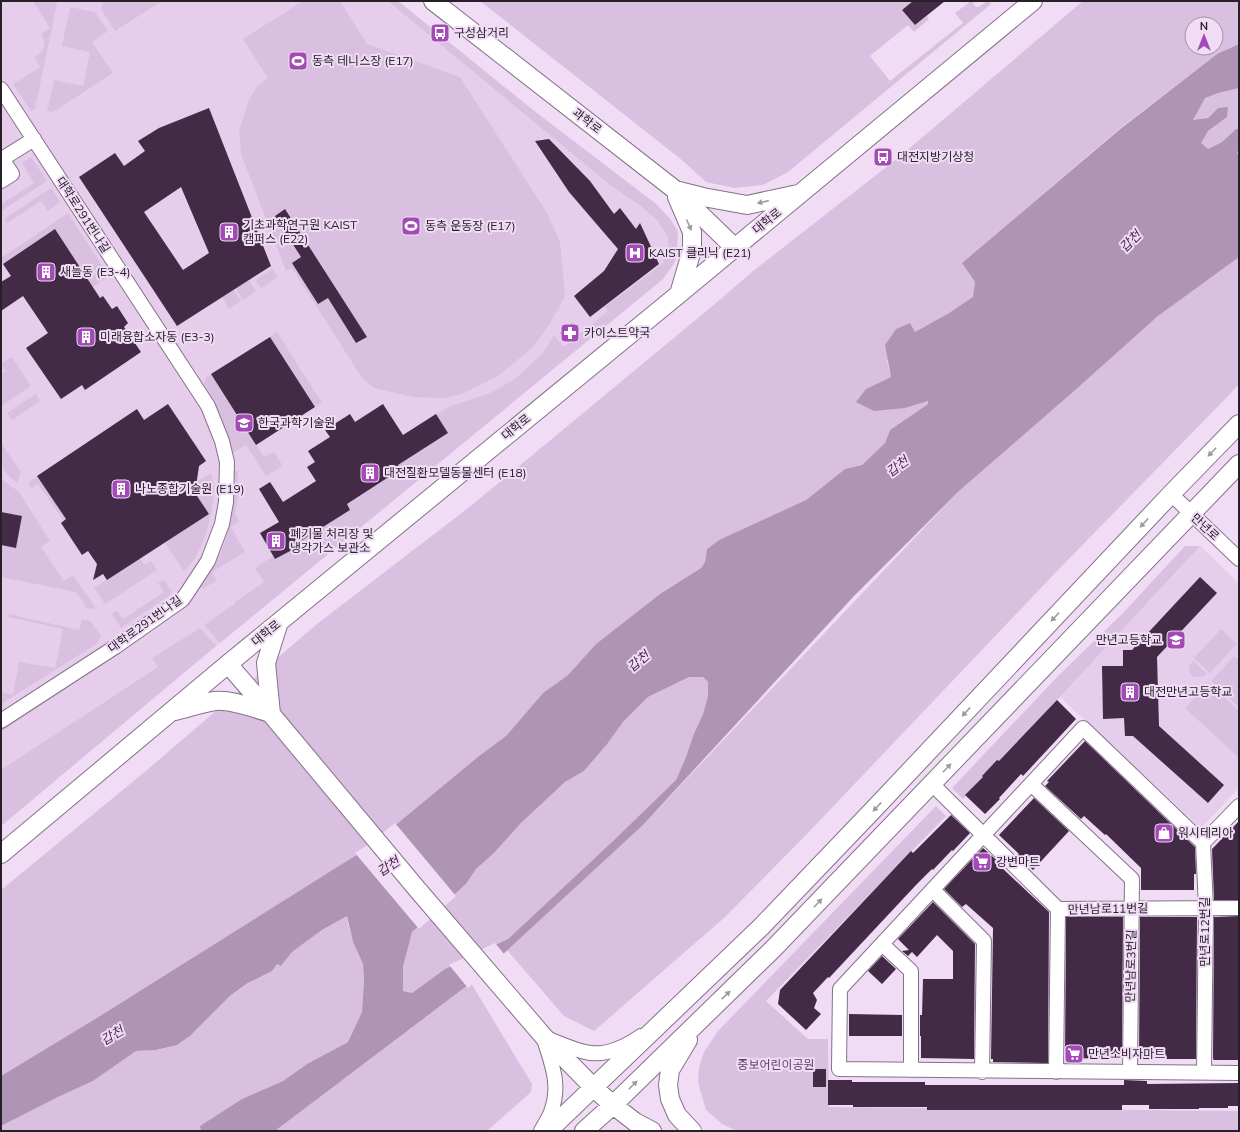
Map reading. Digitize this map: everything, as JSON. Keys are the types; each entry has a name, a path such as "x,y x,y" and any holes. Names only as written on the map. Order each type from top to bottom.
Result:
{"main road":[{"name":"과학로","path":"433,1 674,189 734,248"},
{"name":"대학로","path":"1,854 228,664 1033,1"},
{"path":"674,189 703,197 747,205 801,193"},
{"path":"674,189 692,232 692,250 679,294"},
{"path":"548,1131 761,927 1239,424"},
{"path":"584,1131 613,1105 774,948 1239,464"},
{"path":"271,714 266,663 279,622"},
{"path":"228,664 417,889 544,1037 594,1088 613,1105 647,1129"},
{"path":"170,713 215,701 228,701 271,714"},
{"path":"692,1131 677,1115 670,1099 668,1085 670,1070 702,1019"}],"street":[{"name":"대학로291번나길","path":"1,89 208,406 222,441 227,462 226,502 222,524 208,561 182,600 115,647 1,721"},
{"path":"1,181 12,174 2,159 34,139"},
{"name":"만년로","path":"1171,494 1239,559"},
{"path":"1239,806 1203,843 1083,728 840,989 838,1069 982,1072 1239,1073"},
{"name":"만년남로11번길","path":"932,784 1058,909 1239,908"},
{"name":"만년남로3번길","path":"1032,784 1132,879 1130,1072"},
{"name":"만년로12번길","path":"1203,843 1206,908 1204,1073"},
{"path":"933,890 984,941 982,1072"},
{"path":"1056,1072 1058,909"},
{"path":"882,944 911,971 911,1070"},
{"path":"544,1037 585,1052 603,1053 619,1048 636,1039 666,1018"},
{"path":"541,1131 551,1113 556,1098 555,1074 544,1037"}],"shaded area":[{"name":"한국과학기술원","path":"1,1 398,1 533,110 656,204 671,220 678,232 675,262 663,279 187,670 1,826"},
{"name":"만년고등학교","path":"1200,546 1239,583 1239,788 1201,828 1060,697"}],"green space":[{"path":"33,1 48,1 57,3 35,109 31,111 13,84 40,67 34,57 44,47 44,41 41,34 50,28"},
{"path":"103,1 162,1 115,31 101,9"},
{"name":"동측 운동장 (E17)","path":"303,1 340,1 367,44 460,77 547,213 560,242 565,296 549,325 532,348 498,376 462,394 444,398 413,397 374,388 362,378 292,268 286,271 241,154 239,131 249,100 258,85 268,78 243,39"},
{"path":"388,1 398,1 533,110 656,204 671,220 678,232 675,262 663,279 220,643 204,625 264,582 255,568 273,556 275,559 292,550 294,545 350,510 347,504 401,469 398,465 448,433 436,414 451,406 490,393 515,379 542,354 554,335 564,347 608,311 605,307 662,264 668,250 668,237 658,221 642,207 610,185"},
{"path":"480,1 913,1 902,10 915,25 927,16 929,19 914,32 908,25 870,56 890,81 963,23 955,13 971,1 973,1 976,7 989,1 991,4 788,172 763,185 734,188 706,182 682,160"},
{"path":"1083,1 1239,1 1239,44 1224,51 1224,16 1184,16 1184,56 1214,56 1119,129 962,263 975,282 974,297 915,332 887,361 891,377 866,389 905,408 928,401 928,404 890,430 885,443 862,465 845,469 806,500 719,540 707,549 705,562 701,568 660,594 596,644 568,675 543,693 506,736 479,756 369,847 100,1016 1,1076 1,890 147,770 317,624 472,505 753,271 898,158"},
{"path":"70,7 95,12 108,31 92,42 113,73 53,112 47,111 54,80 83,86 90,52 62,46"},
{"path":"1239,88 1239,129 1236,129 1222,142 1208,149 1200,143 1208,131 1227,117 1218,108 1208,118 1193,121 1196,112 1203,100 1212,94"},
{"path":"31,157 47,181 1,211 1,204 34,183 22,163"},
{"path":"51,188 60,202 48,211 41,201 7,223 4,219"},
{"path":"68,213 109,276 93,287 55,230 3,264 1,262 1,258"},
{"path":"1239,256 1239,384 1058,570 805,836 724,918 594,1031 564,1016 507,950 643,825 959,491 1158,316"},
{"path":"272,269 278,277 261,288 255,280"},
{"path":"249,280 256,291 243,300 236,288"},
{"path":"234,290 241,301 229,309 222,297"},
{"path":"277,332 322,403 315,407 270,337"},
{"path":"12,357 31,386 1,406 1,374 6,371 1,364"},
{"path":"211,374 264,457 274,452 283,466 266,476 246,445 232,452 221,416 204,384 206,377"},
{"path":"36,394 40,401 12,420 7,413"},
{"path":"1,443 21,472 17,483 4,470 1,457"},
{"path":"238,471 238,497 235,513 239,522 231,527 245,552 212,572 217,581 201,589 200,587 213,567 226,539 232,510 234,491 233,473"},
{"path":"211,473 214,488 212,510 206,533 197,555 184,571 165,543 209,514 195,493 197,481"},
{"path":"37,476 66,519 64,521 38,484 32,488 28,483"},
{"path":"1,479 19,492 50,541 41,547 64,581 73,575 95,607 92,609 85,608 85,605 76,592 1,577 1,545 16,548 22,516 1,512"},
{"path":"1185,546 1200,546 963,799 952,788 1058,676 1123,613"},
{"path":"140,558 144,565 151,561 157,570 105,604 94,588"},
{"path":"164,580 172,592 169,596 121,628 112,614 117,611 123,619 164,592 158,583"},
{"path":"9,614 79,630 82,619 90,621 101,636 98,643 1,704 1,692 13,695 19,662 55,668 63,629 8,617"},
{"path":"200,628 216,646 1,826 1,770 158,667 152,658"},
{"path":"1221,629 1237,644 1210,673 1194,658"},
{"path":"1234,656 1239,660 1239,707 1211,681"},
{"path":"110,657 112,658 1,732 1,729"},
{"path":"1193,661 1207,674 1198,677 1191,675 1189,669"},
{"path":"689,677 703,677 708,682 708,696 703,714 676,780 508,939 445,969 412,993 403,991 403,967 412,932 466,884 476,869 493,854 521,823 565,782 584,771 608,743 623,722 648,697"},
{"path":"1209,683 1239,711 1239,758 1185,708"},
{"name":"중보어린이공원","path":"936,806 946,816 766,1001 808,1039 828,1039 829,1107 1239,1111 1239,1131 737,1131 722,1124 706,1110 698,1083 699,1067 704,1052 718,1031"},
{"path":"347,916 353,942 363,964 364,980 362,1012 348,1042 307,1064 283,1081 242,1099 200,1126 201,1131 1,1131 1,1126 93,1081 136,1051 156,1050 177,1045 190,1036 231,995 277,964 281,966 292,952 322,930"},
{"path":"471,983 532,1084 531,1092 487,1131 275,1131"}],"water":[{"name":"갑천","path":"1239,44 1239,88 1205,98 1193,120 1208,118 1218,108 1228,107 1227,117 1208,131 1201,143 1208,149 1222,142 1236,129 1239,129 1239,149 1237,153 1239,156 1239,257 1158,316 959,491 854,596 643,825 476,979 275,1131 201,1131 200,1126 242,1099 283,1081 307,1064 348,1042 362,1012 364,980 363,964 353,942 347,916 322,930 292,952 281,966 277,964 272,971 248,983 231,995 190,1036 177,1045 156,1050 136,1051 93,1081 1,1126 1,1076 100,1016 369,847 479,756 506,736 543,693 568,675 596,644 660,594 701,568 705,562 707,549 719,540 806,500 845,469 862,465 885,443 890,430 928,404 928,401 905,408 874,411 856,402 866,389 891,377 885,345 896,329 910,323 915,332 949,313 973,297 975,282 962,263 1119,130 1214,56 1224,56 1224,51","holes":["689,677 703,677 708,682 708,696 703,714 676,780 508,939 445,969 412,993 403,991 403,967 412,932 466,884 476,869 493,854 521,823 565,782 584,771 608,743 623,722 648,697"]}],"pier":[{"path":"395,823 456,896 419,929 355,853 368,845"},
{"path":"495,943 505,955 468,988 449,965"}],"building":[{"path":"913,1 945,1 915,25 902,10"},
{"name":"기초과학연구원 KAIST 캠퍼스 (E22)","path":"209,108 271,266 177,326 79,177 115,153 124,166 145,151 138,141 159,128","holes":["181,187 209,253 183,270 144,212"]},
{"name":"KAIST 클리닉 (E21)","path":"549,139 590,181 614,214 620,208 636,229 640,223 659,264 590,317 574,296 604,271 618,249 569,192 535,141"},
{"path":"285,209 367,337 356,343 328,298 318,304 292,263 301,257 275,216"},
{"path":"55,229 100,298 103,296 112,309 117,306 128,323 124,327 141,352 85,390 82,385 61,399 26,348 48,333 23,296 1,311 1,282 11,276 3,264"},
{"name":"카이스트약국","path":"572,323 579,332 567,342 560,333"},
{"path":"270,337 315,407 256,445 211,374"},
{"name":"나노종합기술원 (E19)","path":"168,404 206,461 199,466 195,493 209,514 107,580 103,574 93,580 97,564 88,551 82,555 61,523 66,519 37,476 137,409 144,420"},
{"name":"대전질환모델동물센터 (E18)","path":"383,404 403,435 436,414 448,433 398,465 401,469 347,504 350,510 291,547 292,550 275,559 260,533 279,522 259,489 270,482 283,502 316,481 307,467 315,462 308,451 330,437 325,430 350,414 355,422"},
{"path":"1,512 22,516 16,548 1,545"},
{"name":"대전만년고등학교","path":"1200,577 1217,593 1157,657 1159,726 1224,785 1208,803 1133,736 1125,736 1124,718 1103,719 1102,666 1123,666 1123,650 1132,650"},
{"path":"1057,700 1076,719 1023,776 1021,774 985,814 965,795 997,760 999,761"},
{"path":"1085,741 1195,847 1196,874 1194,874 1194,890 1141,890 1141,868 1106,834 1105,835 1084,816 1081,819 1045,786 1049,782 1047,781"},
{"path":"1034,798 1069,831 1033,870 1017,856 1019,854 999,835"},
{"path":"951,815 970,833 916,885 829,978 828,977 813,993 817,1000 814,1008 821,1014 806,1030 778,1004 780,990 911,851 913,853"},
{"path":"1239,821 1239,900 1214,900 1212,849"},
{"path":"983,848 1049,912 1048,1063 993,1062 993,1059 991,1059 993,928 966,904 962,907 944,889"},
{"path":"933,902 975,944 974,1059 921,1058 920,1015 922,1015 923,979 953,979 953,951 937,935 917,957 912,952 908,956 902,951 909,950 898,939"},
{"path":"1239,916 1239,1060 1214,1060 1214,917"},
{"path":"1066,917 1123,917 1122,1059 1065,1058"},
{"path":"1140,917 1197,917 1196,1059 1139,1059"},
{"path":"882,956 896,969 882,984 868,971"},
{"path":"849,1014 902,1015 902,1036 849,1036"},
{"path":"813,1069 826,1069 826,1087 813,1087"},
{"path":"828,1080 852,1080 852,1082 925,1082 925,1085 1124,1085 1124,1080 1147,1081 1147,1084 1239,1083 1239,1106 1199,1109 1149,1109 1149,1105 1122,1105 1122,1110 927,1110 927,1107 853,1107 853,1105 828,1105"}],"place":[{"name":"구성삼거리","path":"440,33"},
{"name":"동측 테니스장 (E17)","path":"298,61"},
{"name":"대전지방기상청","path":"883,157"},
{"name":"동측 운동장 (E17)","path":"411,226"},
{"name":"기초과학연구원 KAIST 캠퍼스 (E22)","path":"229,232"},
{"name":"KAIST 클리닉 (E21)","path":"635,253"},
{"name":"새늘동 (E3-4)","path":"46,272"},
{"name":"카이스트약국","path":"570,333"},
{"name":"미래융합소자동 (E3-3)","path":"86,337"},
{"name":"한국과학기술원","path":"244,423"},
{"name":"대전질환모델동물센터 (E18)","path":"370,473"},
{"name":"나노종합기술원 (E19)","path":"121,489"},
{"name":"폐기물 처리장 및 냉각가스 보관소","path":"276,541"},
{"name":"만년고등학교","path":"1176,640"},
{"name":"대전만년고등학교","path":"1130,692"},
{"name":"워시테리아","path":"1164,833"},
{"name":"강변마트","path":"982,862"},
{"name":"만년소비자마트","path":"1074,1054"}]}
